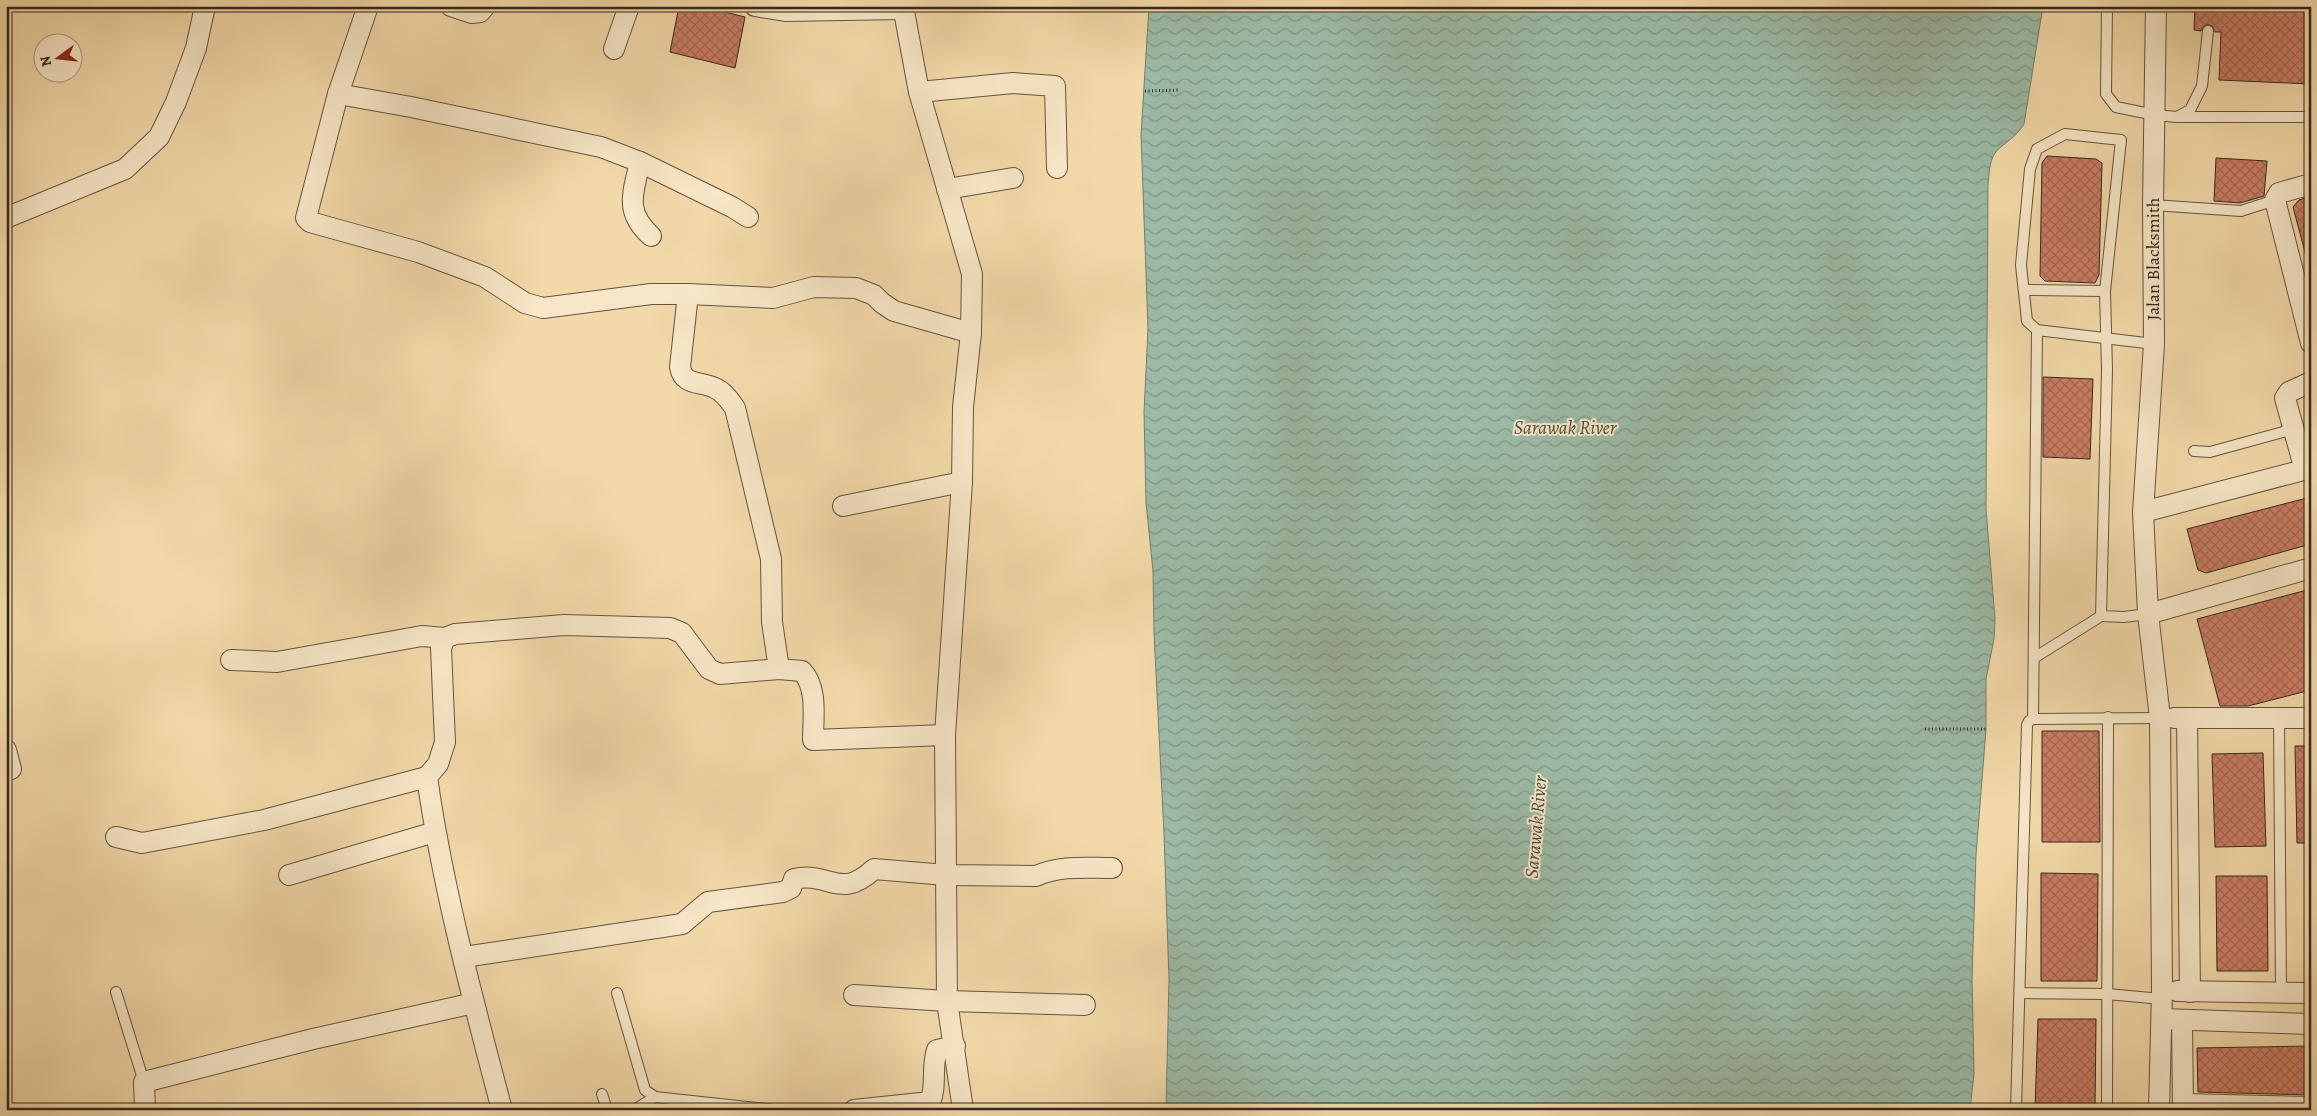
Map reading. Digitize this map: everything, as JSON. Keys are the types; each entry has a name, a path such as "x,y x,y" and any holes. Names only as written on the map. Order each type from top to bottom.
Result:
{"street":[{"path":"6,220 8,217 125,169 159,138 176,102 196,48 205,6"},
{"path":"368,6 338,94 307,209 306,218 310,222 418,252 485,277 524,302 543,308 650,294 773,298 814,287 856,288 874,295 882,303 894,310 971,333"},
{"path":"452,6 472,13 480,12 485,6"},
{"path":"614,49 629,6"},
{"path":"755,6 785,11 903,8 919,92 972,274 971,333 964,406 962,482 945,735 947,1001 963,1110"},
{"name":"Jalan Blacksmith","path":"2156,6 2156,115 2153,205 2154,344 2143,512 2148,614 2160,718 2162,1019 2159,1110"},
{"path":"919,92 1013,83 1055,86 1057,168"},
{"path":"338,94 411,107 601,147 640,162 732,206 748,217"},
{"path":"640,162 634,191 634,215 638,224 651,236"},
{"path":"947,189 1013,178"},
{"path":"2311,184 2280,193 2275,200 2311,343"},
{"path":"688,294 680,367 682,374 687,380 715,388 725,395 735,408 771,559 772,622 779,669"},
{"path":"2143,512 2308,469 2285,398 2289,392 2311,382"},
{"path":"843,506 962,482"},
{"path":"2148,614 2311,568"},
{"path":"231,660 277,662 422,636 444,638 455,634 564,625 670,628 682,633 708,669 720,674 779,669 802,671 809,678 812,691 813,740 945,735"},
{"path":"116,837 142,843 264,820 427,778 438,764 446,742 440,648 444,638"},
{"path":"2160,718 2311,718"},
{"path":"2187,718 2190,992"},
{"path":"427,778 435,832 474,1003 502,1110"},
{"path":"288,875 435,832"},
{"path":"464,957 682,924 708,902 783,892 791,888 794,879 804,877 846,885 861,882 874,869 946,875 1036,876 1048,870 1061,868 1112,868"},
{"path":"2162,995 2190,992 2311,993"},
{"path":"854,995 947,1001 1085,1005"},
{"path":"146,1110 144,1082 313,1039 474,1003"},
{"path":"2162,1019 2311,1024"},
{"path":"2182,1020 2183,1107 2311,1107"},
{"path":"854,1110 930,1102 933,1096 932,1072 937,1050 955,1046"}],"lane":[{"path":"2107,6 2106,94 2116,106 2156,115 2177,117 2311,117"},
{"path":"2177,117 2190,110 2202,86 2208,31"},
{"path":"2101,616 2107,370 2105,337 2106,291 2121,140 2065,134 2037,149 2030,169 2021,265 2027,321 2037,330 2105,337 2154,344"},
{"path":"2153,205 2241,210 2275,200"},
{"path":"2024,290 2106,291"},
{"path":"2033,719 2037,330"},
{"path":"2194,451 2210,452 2294,428"},
{"path":"2034,658 2101,616 2124,617 2148,614"},
{"path":"2016,1110 2028,721 2033,719 2108,717 2160,718"},
{"path":"2107,1110 2108,717"},
{"path":"2279,718 2282,993"},
{"path":"116,992 144,1082"},
{"path":"2020,992 2162,995"},
{"path":"617,993 645,1090 655,1096 775,1110"},
{"path":"602,1094 607,1110"},
{"path":"634,1110 655,1096"}],"path":[{"path":"1145,91 1180,90"},
{"path":"1925,729 1986,729"}],"water":[{"name":"Sarawak River","path":"1149,6 2043,6 2024,124 1995,153 1990,164 1988,185 1986,509 1995,619 1994,639 1986,679 1986,729 1976,855 1972,977 1974,1073 1970,1110 1166,1110 1169,979 1153,571 1146,502 1144,412 1148,329 1141,135"}],"building":[{"path":"679,6 701,6 745,17 735,68 670,52"},
{"path":"2195,6 2311,6 2311,84 2219,80 2221,32 2215,32 2212,26 2208,24 2201,31 2194,30"},
{"path":"2047,156 2096,159 2102,163 2099,275 2095,283 2045,281 2040,276 2042,163"},
{"path":"2216,158 2267,161 2264,196 2240,203 2214,201"},
{"path":"2311,196 2311,255 2306,256 2293,207 2299,200"},
{"path":"2043,377 2093,379 2090,459 2043,457"},
{"path":"2311,497 2311,544 2206,573 2198,570 2187,529"},
{"path":"2311,589 2311,690 2248,706 2220,706 2197,619"},
{"path":"2042,731 2099,731 2100,842 2042,842"},
{"path":"2295,746 2311,746 2311,843 2297,843"},
{"path":"2263,753 2266,846 2215,847 2212,754"},
{"path":"2041,873 2098,874 2097,981 2041,981"},
{"path":"2216,876 2267,876 2268,971 2217,971"},
{"path":"2038,1019 2096,1019 2095,1110 2035,1110"},
{"path":"2311,1046 2311,1095 2198,1092 2197,1048"}]}
